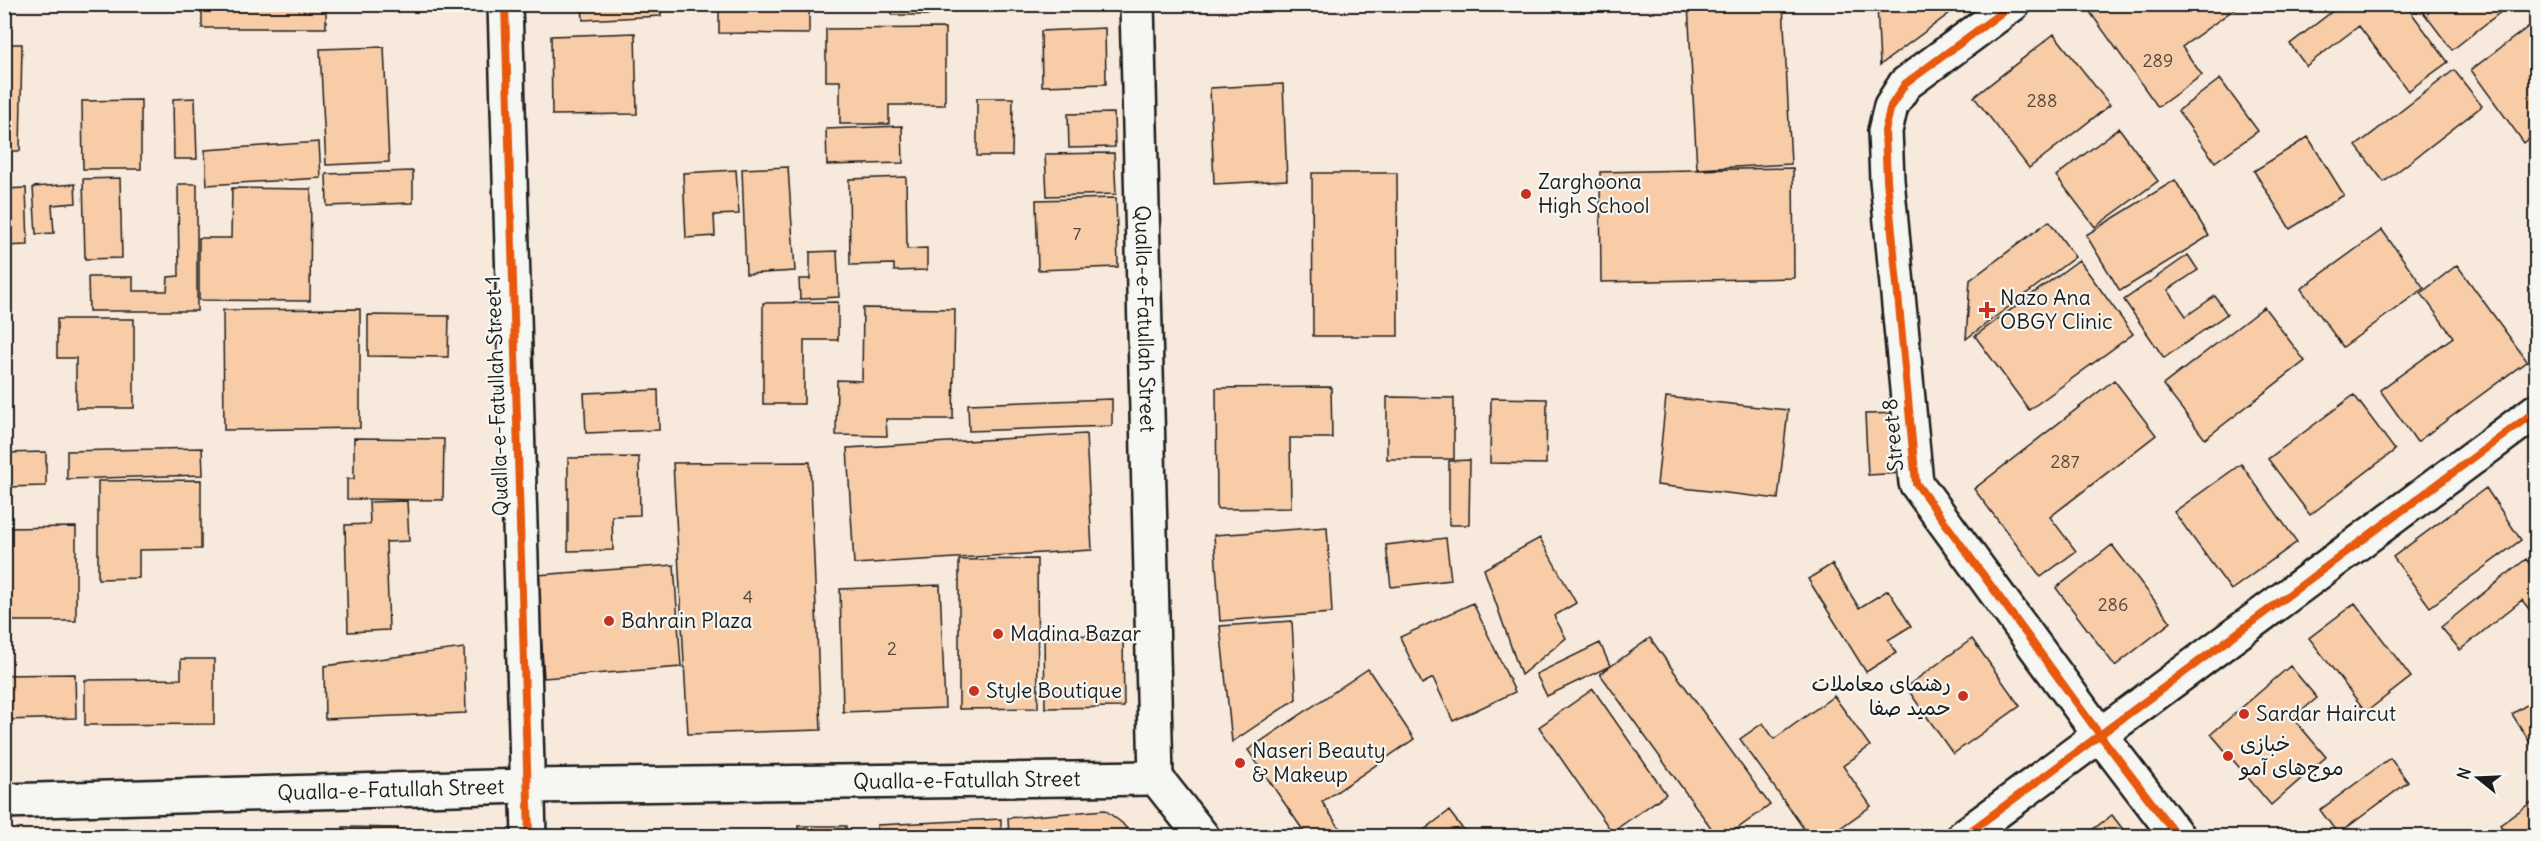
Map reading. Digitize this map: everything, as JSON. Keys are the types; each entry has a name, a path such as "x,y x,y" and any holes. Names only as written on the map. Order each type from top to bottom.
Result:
{"street":[{"name":"Qualla-e-Fatullah Street 1","path":"505,4 529,837"},
{"name":"Qualla-e-Fatullah Street","path":"4,801 526,786 1156,778 1137,4"},
{"name":"Street 8","path":"2013,4 1905,84 1892,106 1885,131 1887,180 1916,483 2177,837"},
{"path":"1964,837 2536,411"},
{"path":"1156,778 1202,837"}],"building":[{"path":"202,4 326,4 326,28 202,28"},
{"path":"582,4 661,4 661,16 583,20"},
{"path":"719,4 809,4 809,34 719,33"},
{"path":"891,4 930,4 930,15 892,15"},
{"path":"1688,4 1783,4 1791,164 1697,169"},
{"path":"1877,4 1962,4 1880,65"},
{"path":"2092,4 2235,4 2237,7 2182,47 2202,75 2158,107 2087,8"},
{"path":"2342,4 2405,4 2448,62 2408,91 2359,26 2306,66 2290,44"},
{"path":"2417,4 2511,4 2452,50"},
{"path":"2536,21 2536,133 2524,143 2471,70"},
{"path":"945,28 945,105 889,105 889,124 840,124 840,81 826,81 826,29"},
{"path":"1105,28 1106,84 1042,86 1041,31"},
{"path":"635,33 637,114 552,115 551,36"},
{"path":"2054,34 2110,105 2029,168 1974,97"},
{"path":"4,44 22,44 20,151 4,151"},
{"path":"384,47 389,162 326,165 320,49"},
{"path":"2454,70 2482,106 2384,182 2356,146"},
{"path":"2220,79 2258,131 2215,162 2178,111"},
{"path":"1283,84 1287,180 1214,184 1210,88"},
{"path":"195,98 197,159 174,159 173,99"},
{"path":"977,98 1013,98 1012,156 977,156"},
{"path":"141,100 141,169 83,169 82,101"},
{"path":"1114,113 1115,147 1069,148 1068,114"},
{"path":"902,126 903,163 827,165 826,129"},
{"path":"2119,128 2158,181 2095,227 2056,176"},
{"path":"2308,137 2344,195 2290,229 2254,171"},
{"path":"319,142 321,178 207,185 205,150"},
{"path":"1114,153 1116,194 1047,196 1045,154"},
{"path":"788,167 795,271 746,274 742,169"},
{"path":"1793,168 1794,278 1601,282 1600,172"},
{"path":"736,170 739,214 714,215 715,236 686,238 683,173"},
{"path":"413,171 413,203 327,206 326,174"},
{"path":"1312,173 1397,173 1398,336 1313,336"},
{"path":"906,177 907,249 927,248 927,270 894,271 894,264 850,265 849,179"},
{"path":"120,178 122,258 85,259 83,179"},
{"path":"2175,180 2209,236 2120,291 2086,235"},
{"path":"75,184 76,203 52,205 54,233 36,234 33,187"},
{"path":"178,184 197,184 197,311 89,311 88,277 133,277 133,291 167,291 168,277 179,276"},
{"path":"26,188 28,245 4,246 4,189"},
{"path":"232,188 311,189 310,301 199,300 199,238 231,238"},
{"path":"1116,198 1118,267 1038,270 1036,200"},
{"name":"Nazo Ana OBGY Clinic","path":"2049,221 2075,257 1966,339 1970,280"},
{"path":"2382,230 2424,288 2343,347 2301,289"},
{"path":"837,251 839,297 800,299 799,279 810,279 810,252"},
{"path":"2188,255 2198,270 2168,290 2186,316 2215,296 2227,314 2164,358 2124,300"},
{"path":"2079,260 2133,334 2029,410 1975,336"},
{"path":"2457,265 2527,361 2417,442 2380,390 2453,337 2421,293"},
{"path":"838,302 838,340 804,340 804,404 763,404 763,303"},
{"path":"2264,307 2305,361 2205,439 2163,385"},
{"path":"863,308 955,309 953,419 886,419 887,436 836,435 837,380 862,381"},
{"path":"360,309 360,428 224,430 223,310"},
{"path":"368,315 449,316 448,357 368,356"},
{"path":"57,319 134,319 134,408 76,408 76,358 57,358"},
{"path":"2114,380 2156,435 2050,517 2076,551 2041,577 1974,489"},
{"path":"1331,387 1332,438 1290,438 1291,508 1217,509 1216,388"},
{"path":"658,390 659,430 586,433 584,393"},
{"path":"2354,395 2395,450 2310,515 2268,459"},
{"path":"1387,397 1454,398 1454,459 1387,459"},
{"path":"1666,397 1788,410 1778,499 1657,485"},
{"path":"1491,398 1547,399 1546,464 1490,463"},
{"path":"1112,399 1112,426 969,431 968,404"},
{"path":"1901,413 1904,473 1868,475 1865,414"},
{"path":"1086,434 1092,550 854,564 847,448"},
{"path":"354,438 444,439 443,500 347,499 347,479 354,479"},
{"path":"202,448 203,475 67,479 67,451"},
{"path":"46,452 46,486 4,487 4,453"},
{"path":"639,457 640,515 612,516 613,550 568,551 568,458"},
{"path":"1470,460 1469,525 1449,525 1449,461"},
{"path":"810,462 821,730 688,734 673,463"},
{"path":"2241,464 2297,542 2231,590 2174,512"},
{"path":"201,480 201,549 139,550 139,578 98,579 98,481"},
{"path":"2486,488 2521,540 2430,607 2393,557"},
{"path":"407,501 409,541 386,542 389,630 348,632 345,525 370,524 369,502"},
{"path":"76,527 76,621 4,621 4,528"},
{"path":"1327,527 1332,613 1220,621 1214,535"},
{"path":"1446,538 1451,580 1391,587 1386,545"},
{"path":"1540,538 1576,603 1554,616 1566,638 1521,675 1484,569"},
{"path":"2112,545 2171,622 2115,666 2056,588"},
{"name":"Madina Bazar","path":"1037,559 1038,708 959,709 959,560"},
{"path":"2526,559 2536,572 2536,618 2522,600 2460,650 2441,627"},
{"path":"1832,564 1859,608 1888,590 1911,626 1888,640 1896,653 1866,672 1808,579"},
{"name":"Bahrain Plaza","path":"674,565 681,667 544,678 537,575"},
{"path":"940,585 945,708 843,712 840,589"},
{"path":"1473,603 1515,692 1453,721 1433,678 1422,684 1400,637"},
{"path":"2355,603 2411,677 2366,712 2309,638"},
{"path":"1292,621 1296,699 1232,742 1220,626"},
{"path":"1123,635 1124,707 1045,708 1044,636"},
{"path":"1650,638 1770,805 1727,836 1717,836 1600,674"},
{"name":"رهنمای معاملات حمید صفا","path":"1972,639 2020,706 1953,754 1906,687"},
{"path":"1600,643 1610,666 1547,696 1536,674"},
{"path":"464,648 466,713 325,719 324,666"},
{"path":"181,659 214,659 214,724 85,725 85,680 181,679"},
{"path":"2290,666 2317,698 2293,718 2326,757 2271,805 2211,734"},
{"path":"1368,669 1414,739 1322,802 1345,836 1307,836 1248,750"},
{"path":"75,674 76,718 4,720 4,675"},
{"path":"1593,689 1666,794 1612,832 1539,727"},
{"path":"1834,696 1870,746 1843,766 1871,806 1829,836 1809,836 1740,739 1763,723 1774,739"},
{"path":"2536,699 2536,752 2512,714"},
{"path":"2390,758 2408,782 2338,834 2320,810"},
{"path":"2536,799 2536,831 2529,836 2508,836 2500,825"},
{"path":"1105,810 1122,823 1133,836 1009,836 1008,818"},
{"path":"1449,811 1468,836 1416,836"},
{"path":"2112,815 2128,836 2084,836"},
{"path":"1001,819 1001,836 877,836 877,825"},
{"path":"798,826 846,826 846,836 798,836"},
{"path":"343,827 398,828 398,836 343,836"},
{"path":"770,831 771,836 647,836"}],"cycle path":[{"path":"505,4 529,836"},
{"path":"2013,4 1905,84 1891,106 1885,131 1887,180 1916,483 2100,735 2177,836"},
{"path":"1964,836 2536,411"}],"place":[{"name":"Zarghoona High School","path":"1526,194"},
{"name":"Nazo Ana OBGY Clinic","path":"1987,310"},
{"name":"Bahrain Plaza","path":"609,621"},
{"name":"Madina Bazar","path":"998,634"},
{"name":"Style Boutique","path":"974,691"},
{"name":"رهنمای معاملات حمید صفا","path":"1963,696"},
{"name":"Sardar Haircut","path":"2244,714"},
{"name":"خبازی موج‌های آمو","path":"2228,756"},
{"name":"Naseri Beauty & Makeup","path":"1240,763"}]}
